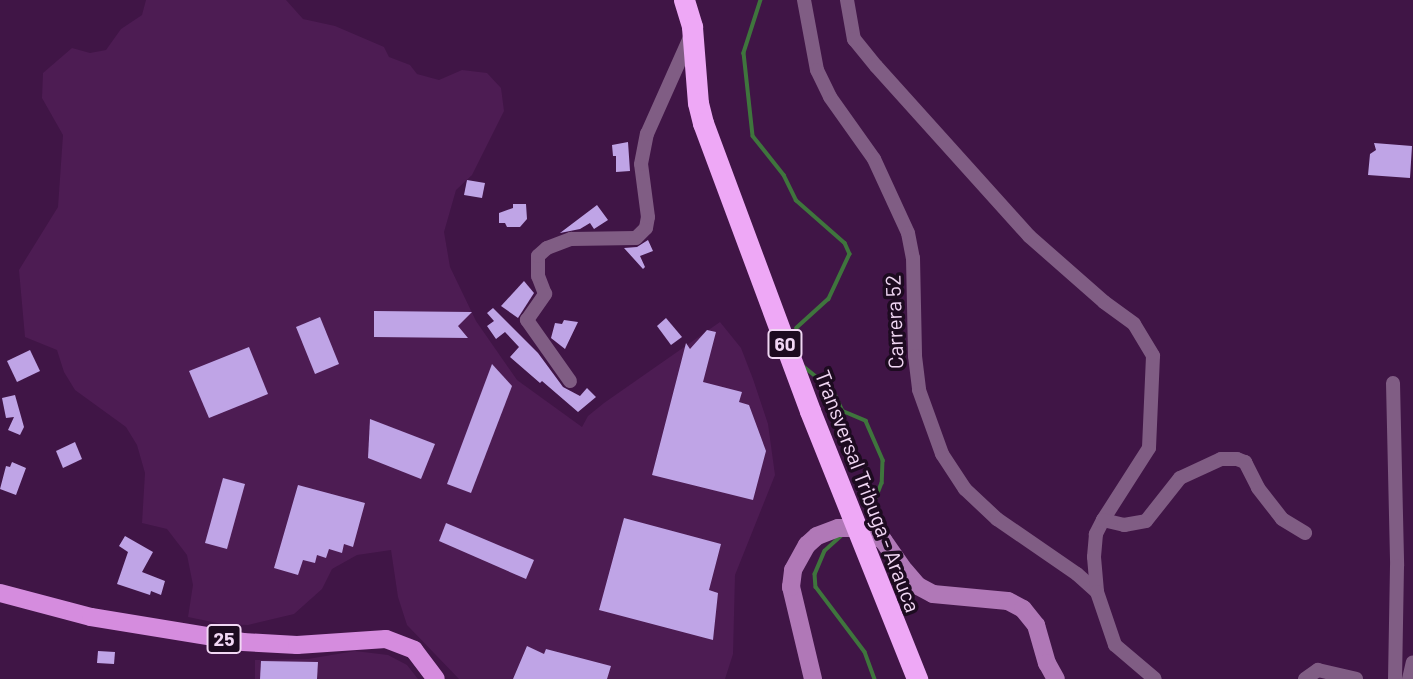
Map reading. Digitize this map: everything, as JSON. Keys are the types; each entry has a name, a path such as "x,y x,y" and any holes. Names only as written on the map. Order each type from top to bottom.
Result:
{"highway":[{"name":"Transversal Tribuga - Arauca","path":"684,0 692,34 703,123 917,679"}],"main road":[{"path":"813,679 791,587 793,570 798,557 817,536 838,528 857,528 883,540 911,579 933,594 1008,601 1023,609 1036,625 1047,663 1056,679"},
{"name":"25","path":"0,593 102,620 243,642 297,645 386,639 414,650 436,679"}],"street":[{"name":"Carrera 52","path":"804,0 817,69 830,97 874,159 908,233 913,258 915,356 919,390 942,454 965,489 997,519 1077,574 1097,593"},
{"path":"847,0 855,38 876,66 1029,236 1104,302 1134,324 1153,356 1150,448 1103,520 1094,546 1097,593 1115,645 1155,679"},
{"path":"570,381 523,325 545,294 537,264 538,256 547,248 571,239 636,238 646,228 648,216 641,164 648,134 692,34"},
{"path":"1393,383 1397,566 1395,679"},
{"path":"1103,520 1124,525 1146,521 1180,478 1221,459 1237,459 1245,462 1258,488 1282,519 1305,533"},
{"path":"1409,679 1413,662"},
{"path":"1305,679 1312,673 1325,670 1356,679"}],"shaded area":[{"path":"146,0 286,0 303,19 335,26 384,47 389,57 410,65 417,74 439,80 462,70 487,73 501,88 504,111 472,175 456,190 444,232 450,267 476,321 517,380 582,427 588,416 604,403 720,322 741,348 753,379 768,424 775,475 735,575 733,654 725,679 459,679 407,625 398,597 391,550 357,555 332,569 322,589 294,614 248,625 222,624 188,617 193,585 187,555 167,529 142,523 145,473 137,445 126,427 75,390 64,372 57,350 25,337 19,270 58,207 63,135 42,98 43,73 72,48 90,53 106,50 121,29 142,15"},
{"path":"355,651 388,655 407,665 418,679 255,679 255,660 308,659"}],"building":[{"path":"628,142 630,171 616,172 616,156 613,156 612,145"},
{"path":"1374,143 1412,146 1410,178 1368,175 1370,154 1376,150"},
{"path":"467,180 485,183 482,198 464,195"},
{"path":"513,204 526,204 527,219 520,227 507,227 505,223 499,223 499,213 513,208"},
{"path":"597,205 608,220 594,229 590,223 580,229 560,233"},
{"path":"648,240 653,251 640,256 645,267 643,269 624,248 637,247"},
{"path":"524,281 534,293 518,318 501,306"},
{"path":"493,308 538,353 563,387 580,396 587,388 596,397 578,412 542,381 540,383 510,357 519,347 505,332 496,339 487,326 494,321 487,313"},
{"path":"374,311 472,312 458,326 468,338 374,337"},
{"path":"320,317 339,364 315,374 296,327"},
{"path":"666,318 682,337 671,345 657,326"},
{"path":"564,320 578,322 565,349 551,338 555,323 562,324"},
{"path":"707,330 716,332 703,382 742,392 739,402 749,405 766,451 753,500 652,475 686,343 690,349"},
{"path":"249,347 268,394 209,418 189,371"},
{"path":"30,350 40,371 17,382 7,361"},
{"path":"492,364 512,386 471,493 447,484"},
{"path":"15,395 24,427 20,435 8,430 14,417 6,418 2,398"},
{"path":"370,419 435,444 421,479 368,458"},
{"path":"75,442 82,459 63,468 56,451"},
{"path":"12,462 26,468 16,495 0,489 6,466 10,467"},
{"path":"223,478 245,484 227,549 205,543"},
{"path":"298,485 365,503 353,547 344,544 342,553 329,549 326,558 317,555 315,563 303,560 298,575 274,568"},
{"path":"624,518 721,544 709,590 718,593 713,640 599,610"},
{"path":"446,523 534,560 526,579 439,541"},
{"path":"125,536 153,552 142,572 165,581 161,595 151,591 150,595 117,584 128,552 119,546"},
{"path":"527,646 544,654 546,649 611,666 607,679 513,679"},
{"path":"98,651 115,652 114,664 97,663"},
{"path":"261,661 318,662 317,679 260,679"}],"waterway":[{"path":"761,0 744,53 753,136 784,175 796,200 845,243 850,254 829,299 797,328 794,345"},
{"path":"802,365 833,390 843,411 866,421 883,460 882,483 876,499"},
{"path":"844,534 825,551 815,574 816,587 865,652 875,679"}]}
